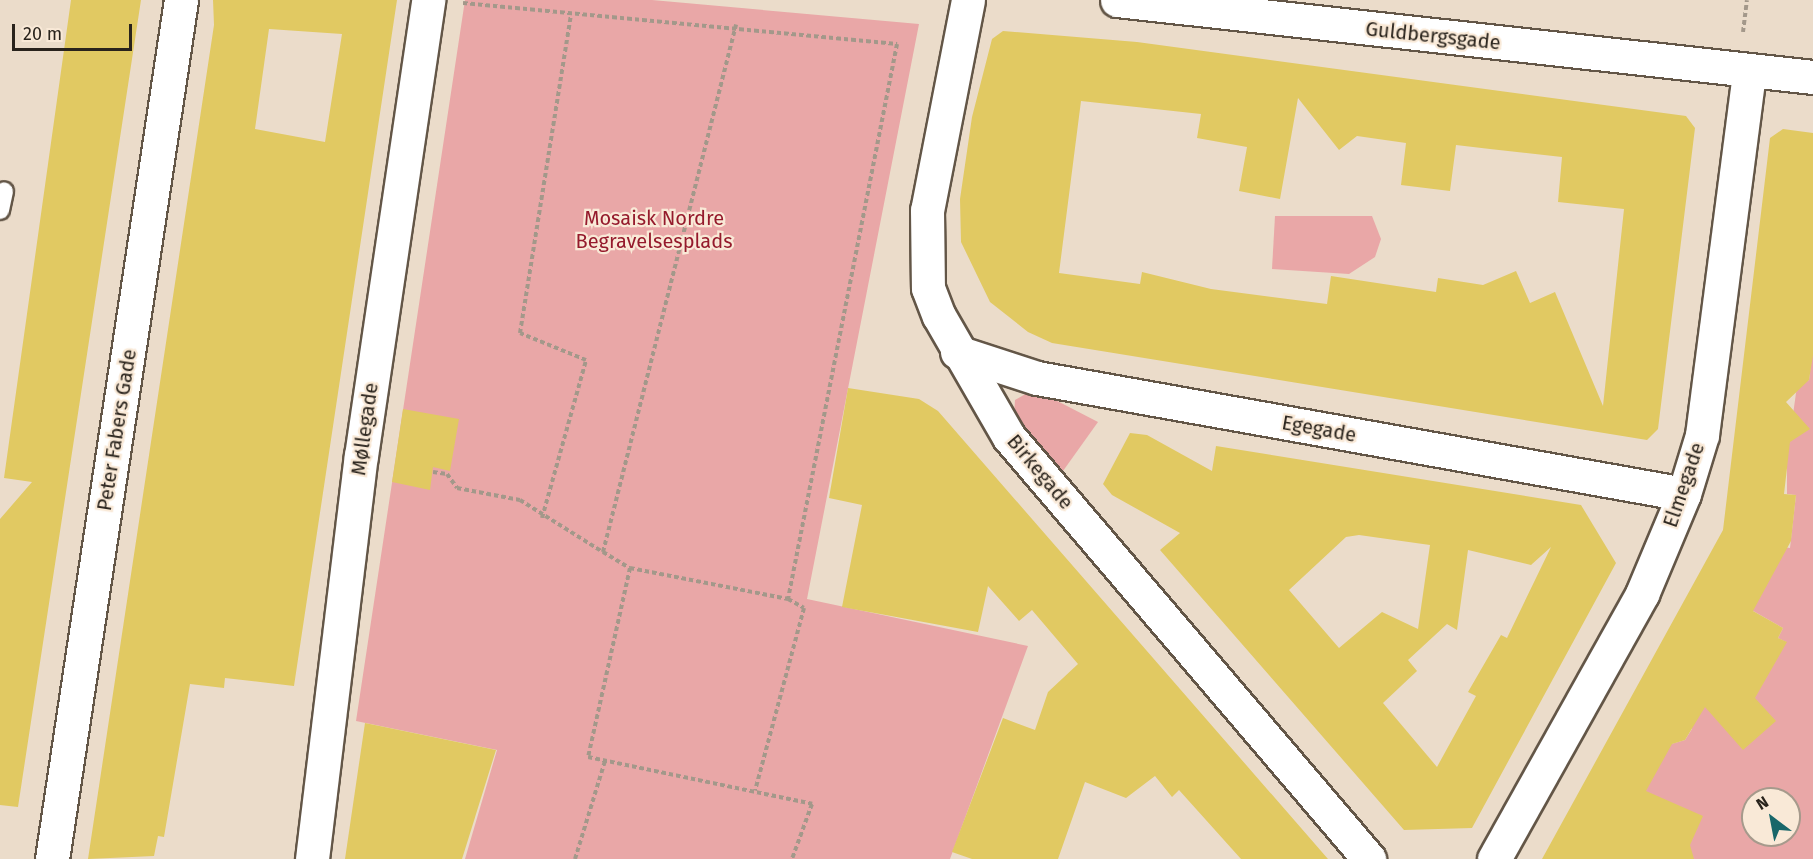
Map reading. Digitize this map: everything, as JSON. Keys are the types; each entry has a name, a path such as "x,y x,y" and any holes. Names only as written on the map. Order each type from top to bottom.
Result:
{"street":[{"name":"Peter Fabers Gade","path":"52,859 181,0"},
{"name":"Møllegade","path":"312,859 361,456 428,0"},
{"name":"Birkegade","path":"968,0 927,220 928,288 957,352 1009,437 1369,859"},
{"name":"Guldbergsgade","path":"1117,0 1813,77"},
{"name":"Elmegade","path":"1494,859 1642,594 1684,494 1702,435 1749,71"},
{"name":"Egegade","path":"957,352 1037,378 1684,494"}],"lane":[{"path":"0,210 4,190"}],"path":[{"path":"466,3 571,15 736,25 897,44 788,599"},
{"path":"542,518 586,360 520,333 571,15"},
{"path":"603,552 736,25"},
{"path":"433,471 447,474 457,488 520,500 542,518 630,568 788,599 804,608 756,791"},
{"path":"630,568 588,757 812,804 792,859"},
{"path":"575,859 605,760"}],"green space":[{"name":"Mosaisk Nordre Begravelsesplads","path":"465,0 652,0 919,24 807,599 1028,646 950,859 465,859 497,750 356,721"},
{"path":"1275,216 1372,216 1381,239 1375,257 1349,274 1272,269"},
{"path":"1813,346 1813,859 1619,859 1612,855 1668,745 1685,740 1692,729 1687,712 1786,642 1778,638 1783,628 1748,608 1783,547 1790,548 1796,495 1787,494 1787,457 1797,386 1809,380"},
{"path":"1034,389 1098,422 1058,478 1014,416 1015,400"}],"building":[{"path":"71,0 141,0 18,807 0,805 0,519 32,482 4,478"},
{"path":"213,0 397,0 294,686 225,678 224,688 190,684 164,837 158,836 154,856 88,859 214,25","holes":["269,29 342,34 325,142 255,129"]},
{"path":"1003,31 1137,42 1686,116 1695,128 1658,429 1647,440 1052,343 1028,332 990,302 961,242 960,199 972,117 992,39","holes":["1298,98 1339,150 1357,136 1406,143 1401,185 1450,191 1456,145 1562,157 1558,202 1624,209 1603,406 1555,292 1530,303 1516,271 1483,285 1438,278 1436,292 1331,276 1327,304 1211,289 1142,272 1140,284 1059,273 1081,101 1201,114 1197,138 1247,147 1239,191 1280,199"]},
{"path":"1783,129 1813,133 1813,355 1809,380 1786,402 1810,429 1790,442 1784,494 1796,495 1791,541 1753,611 1783,628 1778,638 1787,642 1755,698 1776,721 1743,750 1705,707 1685,740 1672,744 1646,791 1703,816 1690,845 1694,859 1542,859 1723,530 1770,138"},
{"path":"848,388 919,399 938,411 1328,859 1241,859 1179,790 1172,797 1155,776 1126,798 1085,782 1058,859 972,859 952,852 1003,718 1035,730 1048,692 1078,664 1032,610 1019,621 988,586 978,632 842,607 862,505 829,498"},
{"path":"403,409 459,419 450,471 433,467 430,490 392,482"},
{"path":"1130,433 1147,435 1212,471 1216,446 1581,505 1616,563 1472,828 1404,830 1160,550 1180,533 1112,495 1103,484","holes":["1359,535 1430,545 1418,629 1382,612 1339,648 1289,590 1346,537","1551,547 1507,638 1501,635 1468,692 1476,696 1437,767 1383,703 1417,671 1408,660 1447,624 1457,630 1468,550 1531,565"]},
{"path":"365,723 496,750 462,859 345,859"}]}
